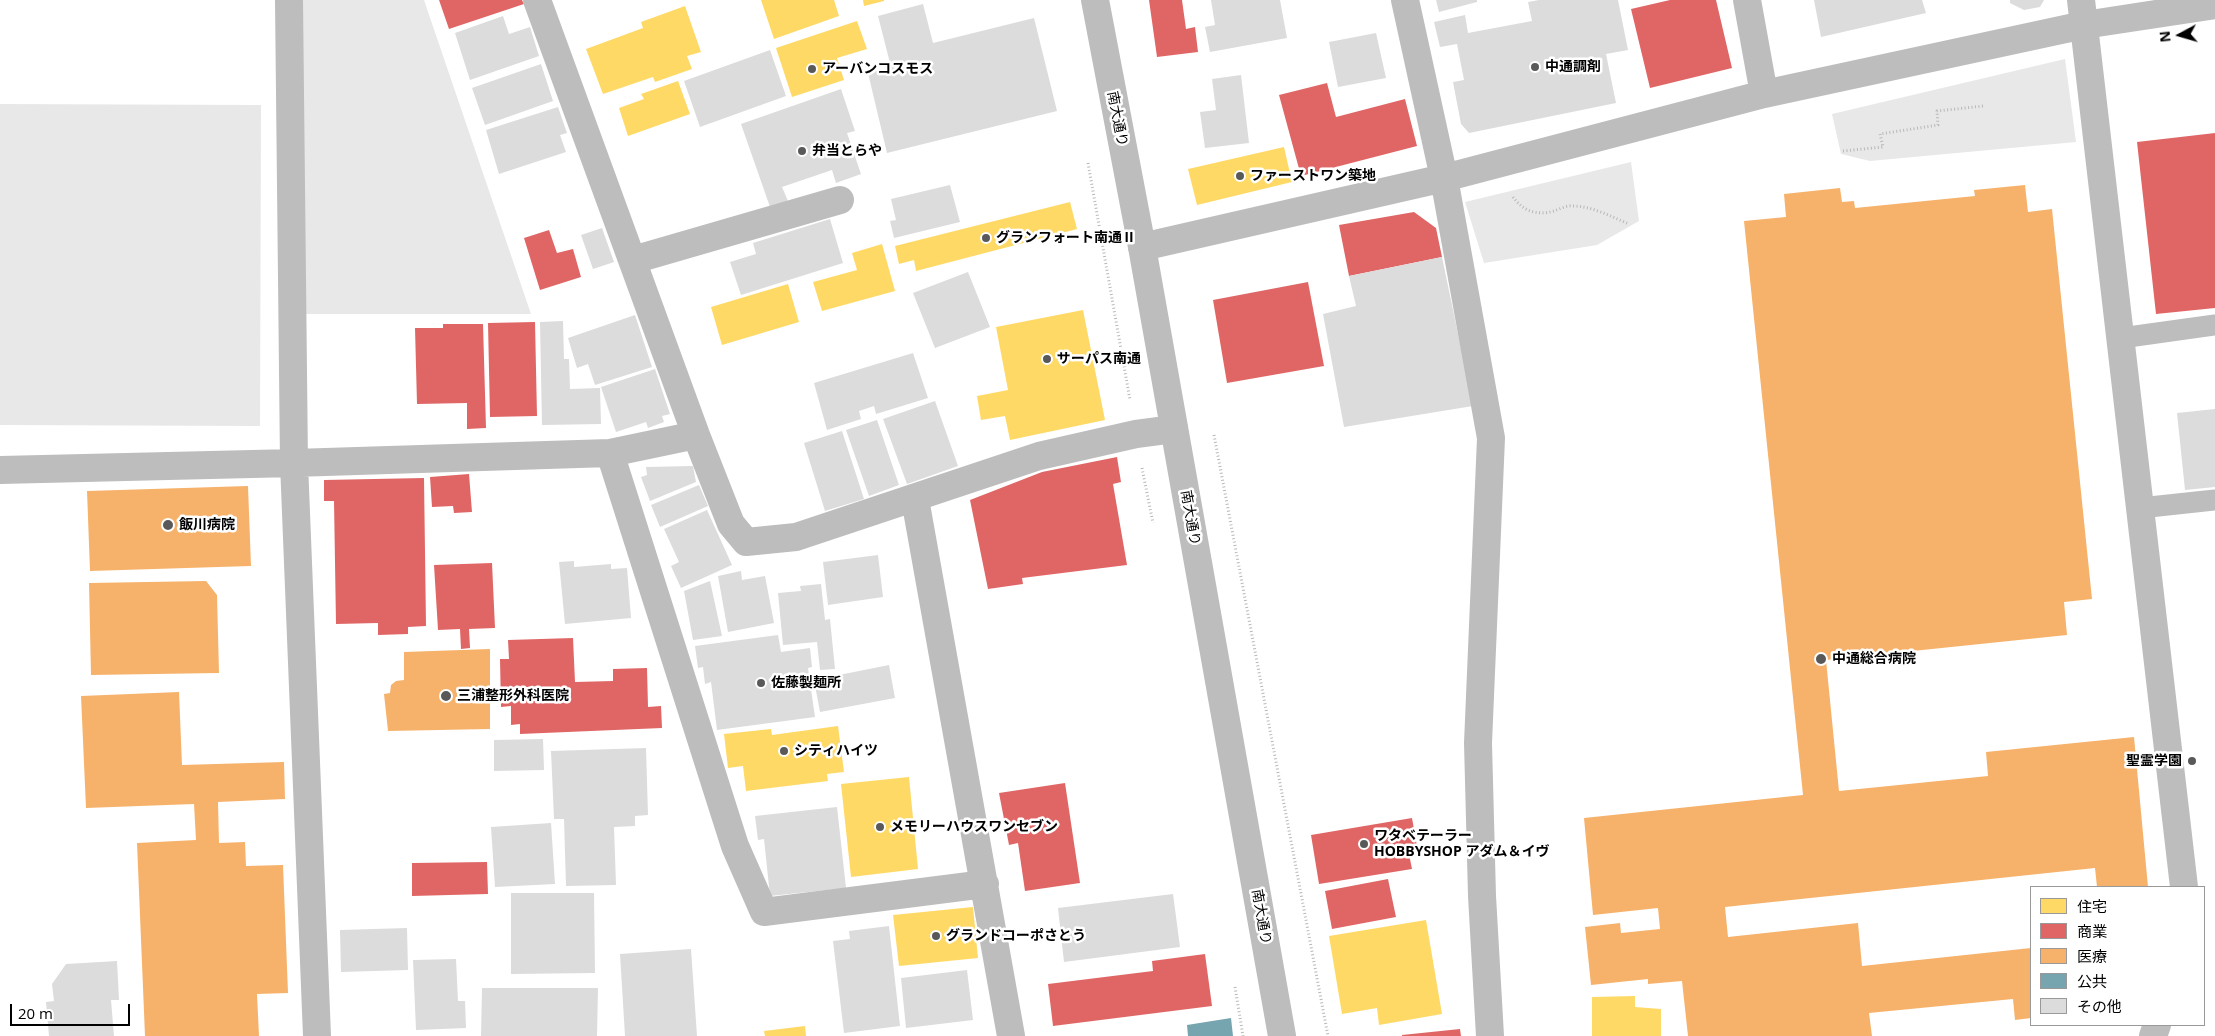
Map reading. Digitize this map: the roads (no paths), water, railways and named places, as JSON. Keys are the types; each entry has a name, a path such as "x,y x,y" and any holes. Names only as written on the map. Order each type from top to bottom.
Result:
{"street":[{"path":"289,0 294,464 316,1036"},
{"path":"537,0 696,435 731,524 746,542 796,537 915,499 1039,456 1136,434 1174,429"},
{"name":"南大通り","path":"1095,0 1142,246 1282,1036"},
{"path":"1405,0 1444,178 1492,438 1478,743 1482,896 1490,1036"},
{"path":"1747,0 1764,94"},
{"path":"1142,246 1444,178 2083,13 2215,5"},
{"path":"2083,13 2184,886"},
{"path":"633,260 840,200"},
{"path":"0,470 294,464 610,452 696,435"},
{"path":"610,452 735,846 764,912 985,884"},
{"path":"915,499 1011,1036"}],"lane":[{"path":"2121,338 2215,325"},
{"path":"2140,508 2215,500"}],"place":[{"name":"中通調剤","path":"1535,67"},
{"name":"アーバンコスモス","path":"812,69"},
{"name":"弁当とらや","path":"802,151"},
{"name":"ファーストワン築地","path":"1240,176"},
{"name":"グランフォート南通Ⅱ","path":"986,238"},
{"name":"サーパス南通","path":"1047,359"},
{"name":"飯川病院","path":"168,525"},
{"name":"中通総合病院","path":"1821,659"},
{"name":"佐藤製麺所","path":"761,683"},
{"name":"三浦整形外科医院","path":"446,696"},
{"name":"シティハイツ","path":"784,751"},
{"name":"聖霊学園","path":"2192,761"},
{"name":"メモリーハウスワンセブン","path":"880,827"},
{"name":"ワタベテーラー HOBBYSHOP アダム＆イヴ","path":"1364,844"},
{"name":"グランドコーポさとう","path":"936,936"}]}
